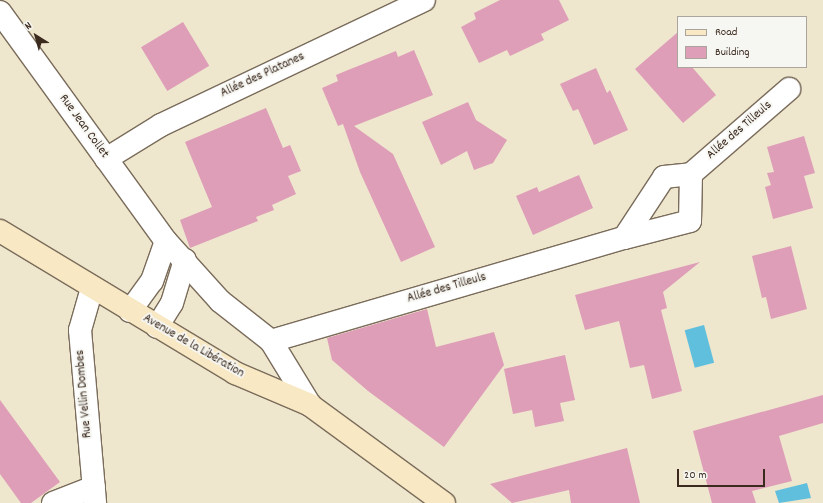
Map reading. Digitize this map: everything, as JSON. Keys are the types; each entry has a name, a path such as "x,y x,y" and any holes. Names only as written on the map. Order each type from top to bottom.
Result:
{"street":[{"name":"Allée des Platanes","path":"106,159 161,125 424,0"},
{"name":"Rue Jean Collet","path":"0,12 166,241 185,260 220,301 271,341 310,405"},
{"name":"Allée des Tilleuls","path":"271,341 624,238 690,222 690,174 789,89"},
{"path":"624,238 664,177 690,174"},
{"name":"Avenue de la Libération","path":"0,231 130,311 235,373 310,405 444,503"},
{"path":"130,311 152,281 166,241"},
{"path":"158,327 172,303 185,260"},
{"name":"Rue Vellin Dombes","path":"92,288 80,330 94,495"},
{"path":"53,503 94,495"}],"water":[{"path":"704,325 714,363 695,368 685,330"},
{"path":"807,483 811,498 779,503 775,491"}],"building":[{"path":"500,0 559,0 569,20 541,34 544,40 510,56 507,50 479,63 461,27 476,19 474,13"},
{"path":"183,22 209,66 167,91 141,47"},
{"path":"677,33 677,68 693,68 716,95 683,123 635,69"},
{"path":"414,50 433,95 354,126 393,154 435,247 401,262 360,172 343,124 338,126 322,88 338,81 336,75 348,70 396,51 398,57"},
{"path":"596,68 607,93 610,90 628,130 594,145 578,109 573,111 560,84"},
{"path":"468,102 476,120 507,140 493,163 474,170 467,151 441,165 422,122"},
{"path":"266,108 283,148 290,145 301,171 288,176 296,194 272,205 274,210 256,217 258,221 190,248 180,220 212,207 185,142"},
{"path":"804,136 815,173 804,176 813,208 773,219 765,187 771,185 767,173 774,172 767,147"},
{"path":"579,175 593,208 533,235 516,196 537,187 539,192"},
{"path":"791,246 807,309 771,319 766,297 762,298 752,256"},
{"path":"700,262 663,292 667,308 661,310 682,391 652,399 644,365 630,368 619,321 585,330 575,295"},
{"path":"427,309 436,347 494,332 504,365 444,447 368,391 332,360 327,338"},
{"path":"565,355 575,400 560,403 564,421 535,427 532,410 513,414 504,369"},
{"path":"823,395 823,423 779,436 792,481 752,491 756,503 712,503 693,431"},
{"path":"0,400 60,482 31,503 21,503 0,474"},
{"path":"627,448 640,503 571,503 569,490 512,503 490,484"}]}
